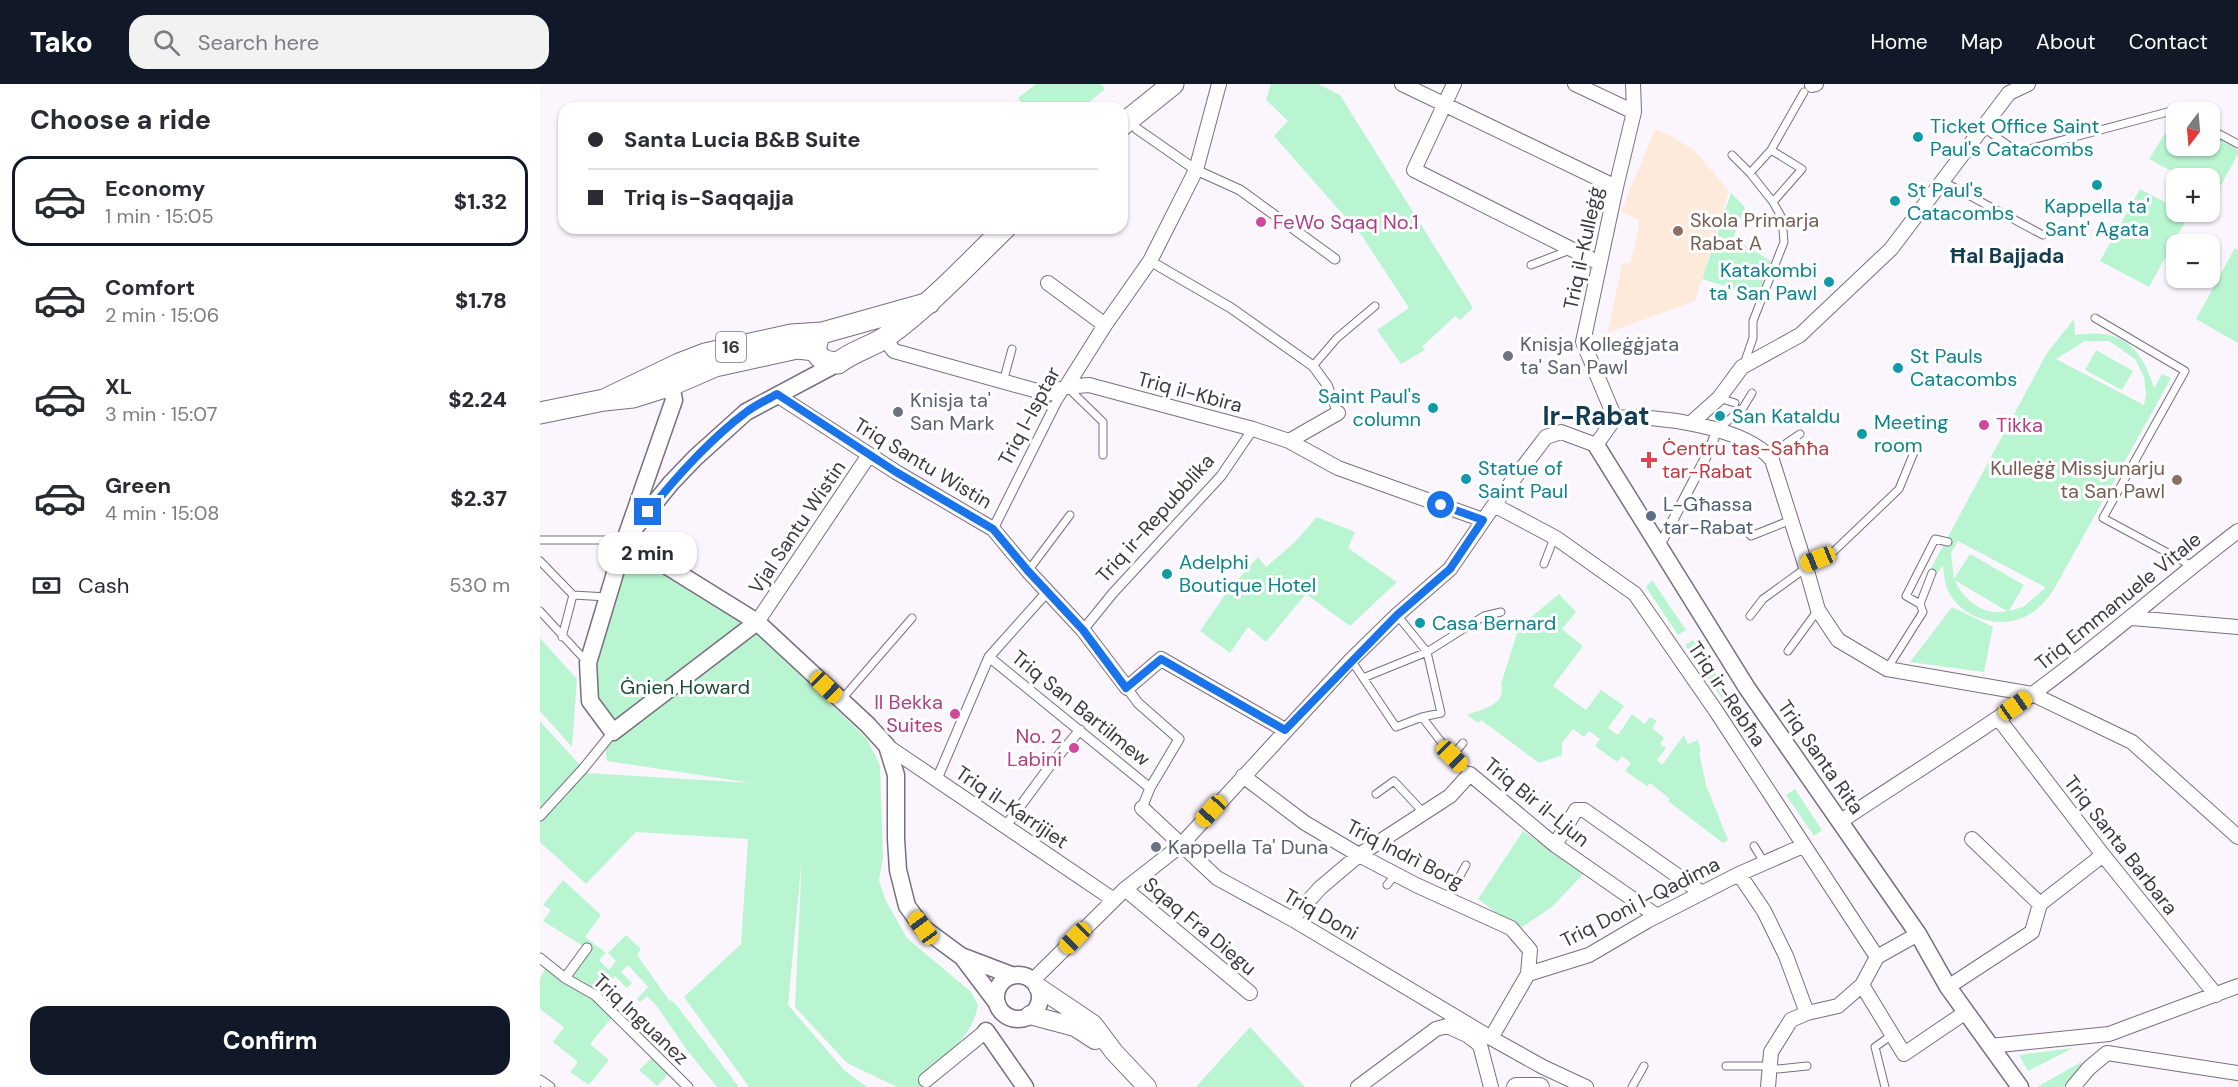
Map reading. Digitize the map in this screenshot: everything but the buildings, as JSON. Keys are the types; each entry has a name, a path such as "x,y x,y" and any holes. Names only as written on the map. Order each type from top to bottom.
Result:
{"main road":[{"path":"1129,127 1173,84"},
{"name":"16","path":"843,359 884,338 928,303 999,234"},
{"name":"16","path":"540,413 604,400 633,397 671,385 716,366 797,348 928,303"},
{"path":"838,332 846,341 843,359 824,361 831,335 838,332"},
{"name":"16","path":"604,400 705,354 791,335 831,335"},
{"path":"831,335 884,338"},
{"path":"1036,983 1093,1024 1114,1052 1147,1087"},
{"path":"1009,1011 1075,1027 1114,1052"},
{"path":"1516,1087 1540,1087"}],"street":[{"name":"Triq l-Isptar","path":"993,529 1057,401 1105,325 1150,261 1196,170 1219,84"},
{"path":"1402,84 1616,188"},
{"path":"1454,84 1414,170 1599,263"},
{"path":"1575,84 1634,112"},
{"name":"Triq il-Kulleġġ","path":"1615,418 1583,342 1634,112 1633,84"},
{"path":"1691,423 1719,399 1742,367 1800,335 1891,249 1944,182 2009,93 2028,84"},
{"path":"1129,127 1196,170 1240,190 1335,259"},
{"path":"1150,261 1231,308 1313,366 1327,385 1338,412 1289,441"},
{"path":"1048,283 1105,325"},
{"name":"Triq il-Kbira","path":"884,338 894,351 1048,394 1066,387 1089,385 1253,429 1289,441 1338,468 1483,520"},
{"path":"625,540 671,483 746,412 777,394 814,377 843,359"},
{"path":"613,732 590,701 588,663 625,540 674,400 671,385"},
{"name":"Triq Santu Wistin","path":"777,394 896,472 993,529 1028,571 1083,630 1138,703 1179,739"},
{"path":"1036,983 1062,951 1125,889 1180,846 1351,660 1397,615 1450,569 1483,520 1542,441 1550,434 1561,432 1596,445 1615,418 1632,416 1691,423 1717,430 1764,450 1772,460 1818,610 1838,640 1887,669 2032,694 2132,742 2238,837"},
{"name":"Triq ir-Repubblika","path":"1083,630 1113,593 1221,476 1253,429"},
{"path":"1659,547 1709,451 1717,430"},
{"name":"Triq Santa Rita","path":"1596,445 1747,688 1841,820 1918,934 1948,987 2017,1086"},
{"name":"Vjal Santu Wistin","path":"757,621 869,455"},
{"name":"Triq ir-Rebħa","path":"1494,505 1554,538 1635,594 1641,601 1877,957"},
{"name":"Triq Emmanuele Vitale","path":"1841,820 2032,694 2132,618 2192,566 2238,531"},
{"path":"625,540 757,621 868,725 887,746 896,776 896,849 898,870 907,906 923,928 962,956 990,969 1011,975 1023,974 1036,983 1040,1000 1035,1011 1009,1011 926,1080"},
{"path":"937,779 989,657 1048,591"},
{"path":"2132,618 2238,627"},
{"path":"540,816 613,732 757,621"},
{"name":"Triq San Bartilmew","path":"989,657 1150,788"},
{"path":"1126,688 1161,659 1285,730"},
{"name":"Triq Santa Barbara","path":"1998,718 2103,855 2216,995"},
{"path":"1005,827 1049,767 1080,730"},
{"name":"Triq Doni","path":"1179,739 1150,788 1142,808 1180,846 1217,878 1292,919 1491,1038 1586,1087"},
{"name":"Triq il-Karrijiet","path":"887,746 1114,900"},
{"path":"1292,919 1320,888 1359,855 1450,796 1470,774"},
{"name":"Triq Bir il-Ljun","path":"1470,774 1556,844 1658,916"},
{"name":"Triq Indrì Borg","path":"1243,776 1305,823 1359,855 1392,879 1447,899 1511,928 1530,950 1528,974"},
{"path":"1556,844 1576,810 1584,810 1702,893"},
{"path":"1972,839 2040,904"},
{"name":"Triq Doni l-Qadima","path":"1528,974 1589,955 1738,874 1803,846"},
{"path":"1948,987 2032,932 2040,904 2103,855"},
{"path":"1738,874 1764,911 1786,956 1807,1013"},
{"name":"Sqaq Fra Diegu","path":"1125,889 1250,993"},
{"path":"1768,1087 1771,1052 1791,1020 1807,1013 1838,1006 1862,986 1877,957 1918,934"},
{"path":"565,978 587,948"},
{"path":"962,956 1009,1011"},
{"name":"Triq Inguanez","path":"540,958 565,978 595,995 688,1087"},
{"path":"1491,1038 1528,974"},
{"path":"1009,1011 997,989 1000,983 1011,975"},
{"path":"1862,986 1904,1054 1966,1012"},
{"path":"1990,1046 2109,1034 2238,986"},
{"path":"1358,1087 1436,1029 1447,1026 1467,1035 1480,1045 1491,1087"},
{"path":"986,1031 1025,1087"},
{"path":"2073,1087 2089,1068 2107,1053 2109,1034"},
{"path":"2107,1053 2238,1073"},
{"path":"1540,1087 1544,1067"},
{"path":"540,1080 550,1087"}],"lane":[{"path":"1750,173 1771,150 1810,87"},
{"path":"1982,127 2018,152 2166,112"},
{"path":"2220,134 2238,144"},
{"path":"1771,150 1802,169 1773,202"},
{"path":"1732,155 1773,202 1782,218 1784,242 1754,321 1753,338 1742,367"},
{"path":"1944,182 2043,235"},
{"path":"1531,266 1570,250"},
{"path":"1313,366 1337,338 1375,306"},
{"path":"2095,318 2185,371 2103,518 2192,566"},
{"path":"1003,382 1012,349"},
{"path":"1066,387 1103,422 1104,455"},
{"path":"1717,430 1743,408 1752,393"},
{"path":"1719,399 1735,404"},
{"path":"1772,460 1778,450 1800,434"},
{"path":"1750,616 1762,599 1806,566 1831,554 1899,489 1917,446"},
{"path":"1028,571 1070,515"},
{"path":"1745,529 1750,537 1791,520"},
{"path":"1544,564 1554,538"},
{"path":"1920,604 1906,597 1935,539 1948,542"},
{"path":"540,540 625,540"},
{"path":"540,561 573,595 607,597"},
{"path":"1887,669 1923,612 1920,604 1932,573"},
{"path":"562,637 573,595"},
{"path":"1788,651 1818,610"},
{"path":"540,611 588,663"},
{"path":"1363,678 1427,652 1484,616 1501,612"},
{"path":"1351,660 1396,727 1422,717 1441,713 1427,652 1397,615"},
{"path":"840,701 912,618"},
{"name":"Triq Bir il-Ljun","path":"1422,717 1452,756 1470,774"},
{"path":"1452,756 1463,743"},
{"path":"1376,794 1394,781 1423,812"},
{"path":"1754,846 1764,862"},
{"path":"1447,899 1466,865"},
{"path":"1885,1087 1875,1047 1892,1035"},
{"path":"1632,1087 1644,1066"},
{"path":"1726,1066 1768,1066 1778,1069 1807,1066"}],"shaded area":[{"name":"Skola Primarja Rabat A","path":"1655,129 1694,150 1729,191 1695,301 1607,333 1623,262 1630,264 1639,227 1638,219 1621,212"}],"green space":[{"path":"1036,84 1101,84 1105,89 1089,102 1021,102 1018,98"},
{"path":"1271,84 1318,84 1340,95 1473,308 1460,320 1455,316 1422,347 1425,350 1401,364 1377,330 1409,308 1362,236 1274,136 1288,121 1266,100"},
{"path":"2166,132 2166,156 2220,156 2220,140 2238,150 2220,187 2220,168 2166,168 2149,159"},
{"path":"2140,189 2166,203 2166,222 2185,222 2178,234 2166,234 2166,256 2149,287 2100,261"},
{"path":"1731,193 1745,207 1733,238 1771,261 1755,301 1744,297 1745,292 1702,279"},
{"path":"2235,248 2238,250 2238,343 2196,319 2213,288 2220,288 2220,275"},
{"path":"2074,319 2075,335 2104,334 2116,337 2135,350 2149,373 2154,388 2162,374 2171,378 2053,591 2039,607 2027,616 2011,621 1989,621 1968,613 1952,598 1946,585 1943,565 1936,575 1929,572 2047,353","holes":["2085,341 2109,341 2135,359 2144,377 2146,394 2144,405 2056,359","1958,541 2045,588 2023,607 2009,611 2024,585 1970,554 1954,579 1951,553","1955,581 2007,611 1991,612 1976,606"]},
{"path":"2096,350 2133,371 2122,390 2085,370"},
{"path":"1317,517 1355,532 1348,548 1397,582 1350,626 1306,594 1266,642 1248,627 1230,653 1200,631 1229,589 1258,557 1266,567 1296,541"},
{"name":"Ġnien Howard","path":"627,546 757,633 867,739 880,765 883,858 879,880 885,899 907,938 971,992 978,1005 964,1036 924,1077 928,1084 927,1087 897,1087 847,1063 795,1007 802,857 788,1005 844,1070 867,1087 749,1087 684,997 741,944 748,839 636,832 586,884 540,842 540,721 587,773 752,783 607,761 593,666"},
{"path":"1652,580 1686,630 1678,635 1646,587"},
{"path":"1559,594 1576,612 1562,629 1583,646 1553,686 1586,710 1601,690 1624,706 1608,728 1618,735 1632,714 1645,724 1650,717 1657,721 1652,728 1664,738 1660,744 1666,748 1657,760 1662,765 1684,735 1688,744 1698,740 1706,785 1728,840 1723,843 1668,801 1670,799 1650,783 1647,786 1625,771 1631,763 1622,756 1617,762 1595,746 1600,739 1589,731 1584,737 1573,729 1562,743 1562,755 1539,763 1481,720 1478,723 1467,715 1497,701 1502,691 1501,684 1519,627"},
{"path":"1952,607 1993,627 1984,672 1910,662"},
{"path":"540,638 577,679 572,747 540,711"},
{"path":"1693,640 1730,695 1723,700 1685,645"},
{"path":"1737,705 1762,742 1754,747 1729,710"},
{"path":"1795,789 1822,830 1814,836 1786,795"},
{"path":"1523,831 1584,873 1552,907 1522,927 1498,914 1478,899"},
{"path":"563,880 601,915 585,937 606,953 599,960 609,970 616,961 608,953 626,935 641,949 637,955 669,1000 674,1002 739,1087 717,1087 687,1050 656,1005 647,996 640,1002 637,999 648,987 628,965 621,972 632,983 627,988 615,976 599,993 571,977 583,946 543,921 551,910 543,905"},
{"path":"545,969 595,1000 613,1016 590,1044 609,1060 589,1085 570,1072 578,1062 553,1042 564,1027 540,1009 540,979"},
{"path":"1250,1027 1305,1087 1196,1087"},
{"path":"2073,1048 2028,1071 2019,1055"},
{"path":"654,1056 670,1072 657,1086 639,1070"},
{"path":"2081,1062 2083,1066 2065,1087 2037,1087"}],"place":[{"name":"Ticket Office Saint Paul's Catacombs","path":"1918,137"},
{"name":"Kappella ta' Sant' Agata","path":"2097,185"},
{"name":"St Paul's Catacombs","path":"1895,201"},
{"name":"FeWo Sqaq No.1","path":"1261,222"},
{"name":"Skola Primarja Rabat A","path":"1678,231"},
{"name":"Katakombi ta' San Pawl","path":"1829,282"},
{"name":"Knisja Kolleġġjata ta' San Pawl","path":"1508,356"},
{"name":"St Pauls Catacombs","path":"1898,368"},
{"name":"Saint Paul's column","path":"1433,408"},
{"name":"Knisja ta' San Mark","path":"898,412"},
{"name":"San Kataldu","path":"1720,416"},
{"name":"Tikka","path":"1984,425"},
{"name":"Meeting room","path":"1862,434"},
{"name":"Ċentru tas-Saħħa tar-Rabat","path":"1649,460"},
{"name":"Statue of Saint Paul","path":"1466,479"},
{"name":"Kulleġġ Missjunarju ta San Pawl","path":"2177,480"},
{"name":"L-Għassa tar-Rabat","path":"1651,516"},
{"name":"Adelphi Boutique Hotel","path":"1167,574"},
{"name":"Casa Bernard","path":"1420,623"},
{"name":"Il Bekka Suites","path":"955,714"},
{"name":"No. 2 Labini","path":"1074,748"},
{"name":"Kappella Ta' Duna","path":"1156,847"}],"district":[{"name":"Ħal Bajjada","path":"2007,256"},
{"name":"Ir-Rabat","path":"1596,416"}],"route":[{"path":"648,512 671,483 732,424 746,412 777,394 896,472 993,529 1028,571 1083,630 1126,688 1161,659 1285,730 1348,662 1450,569 1483,520 1441,505"}]}
